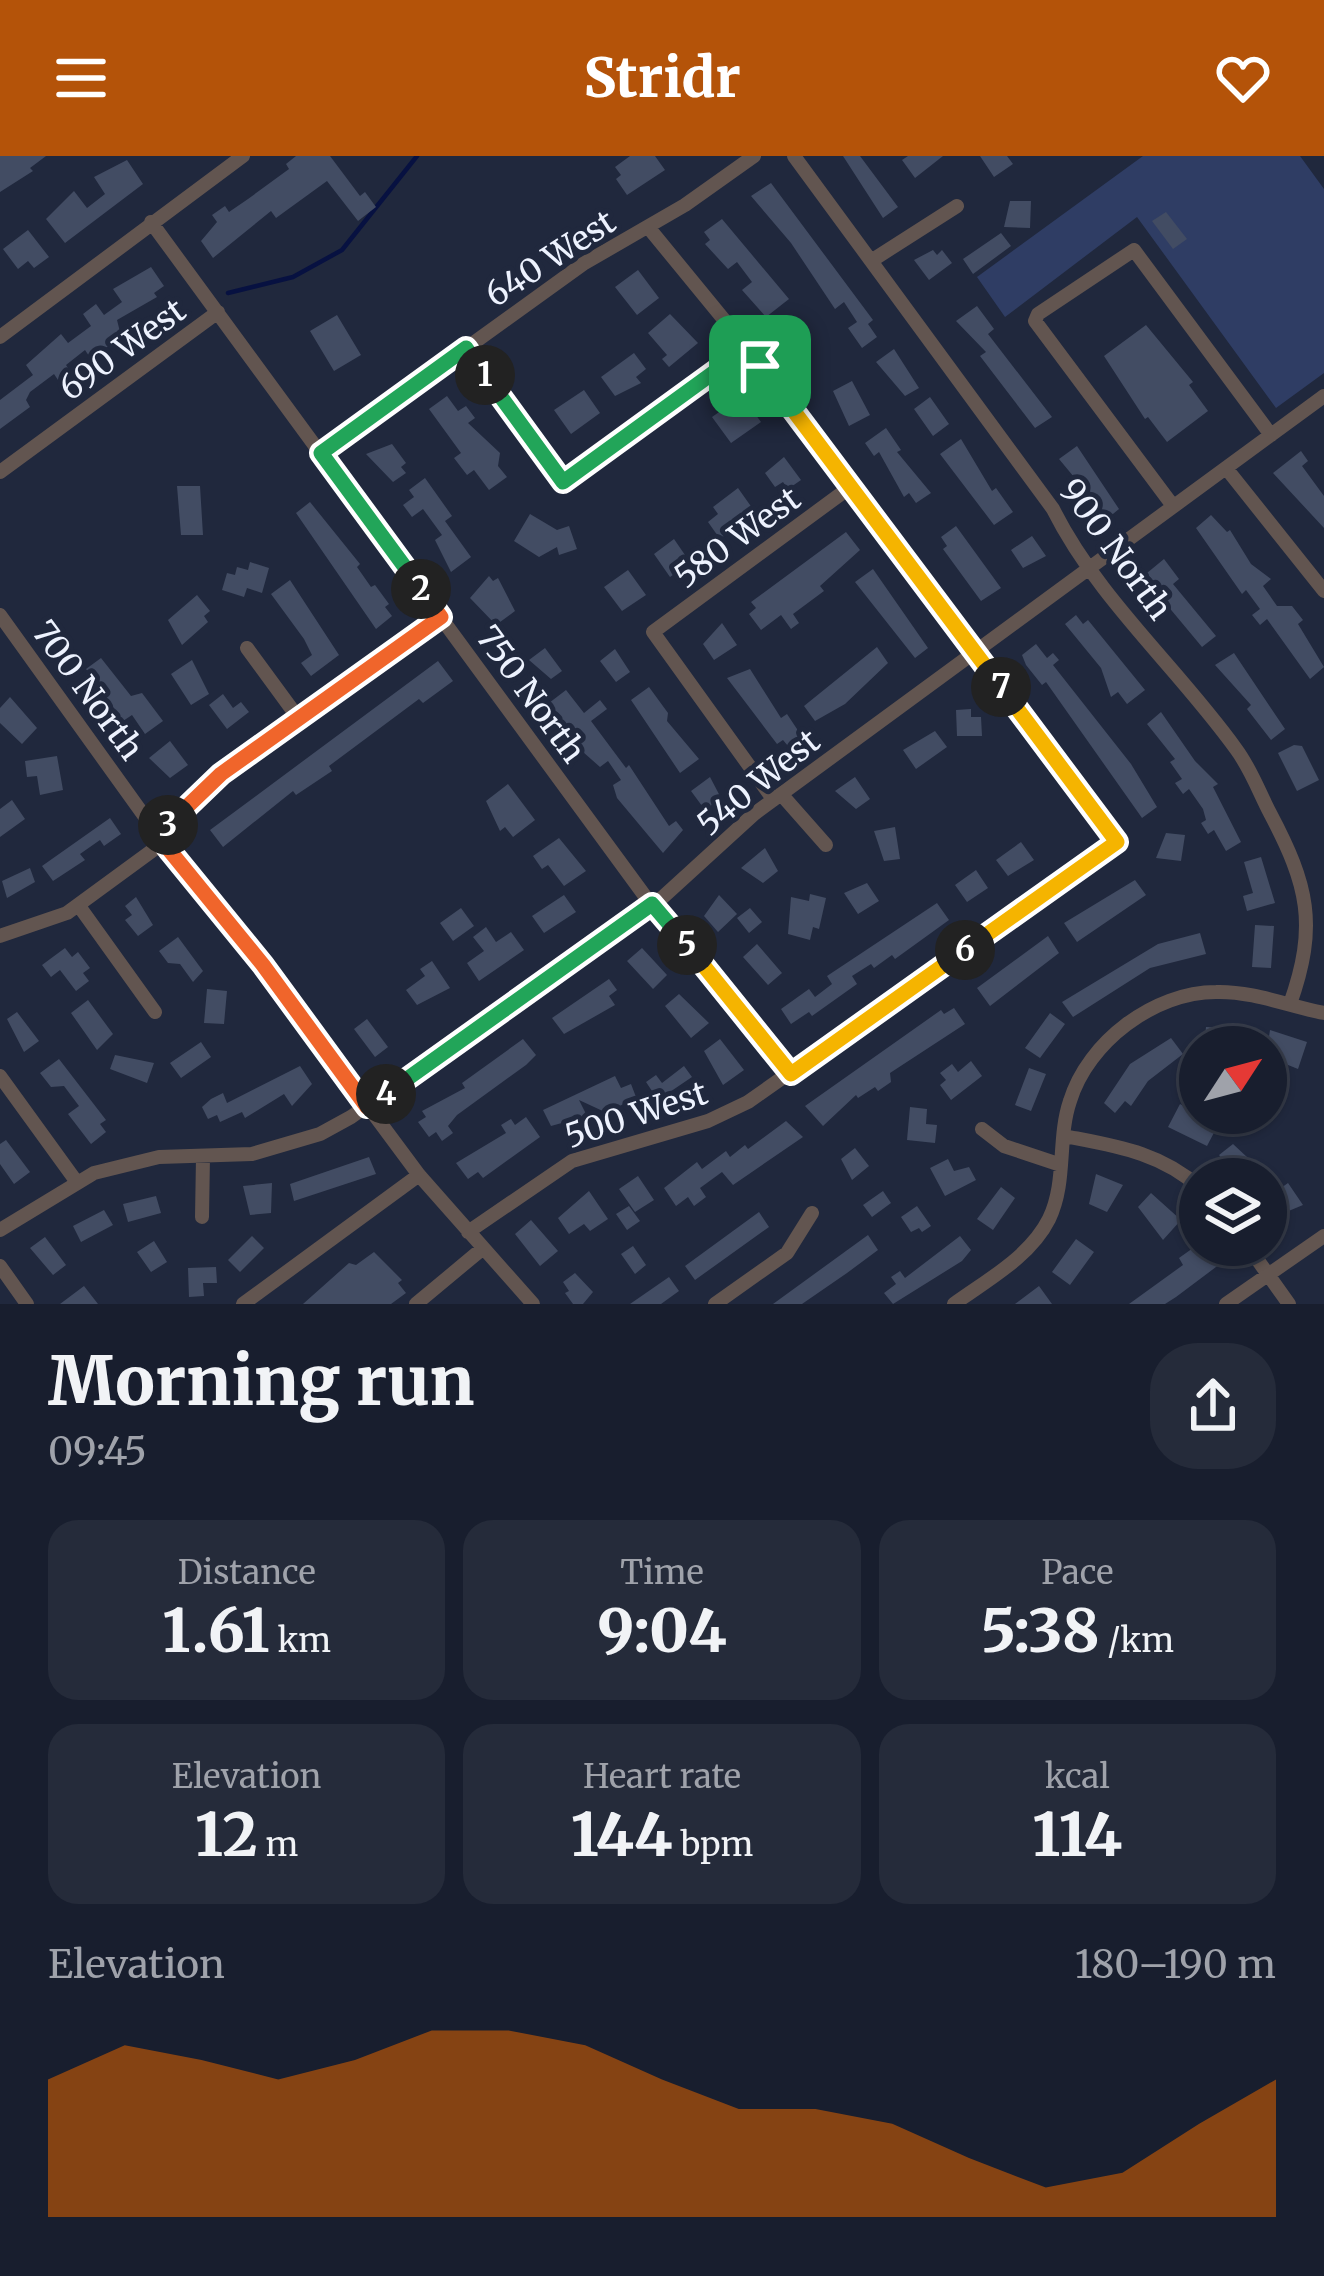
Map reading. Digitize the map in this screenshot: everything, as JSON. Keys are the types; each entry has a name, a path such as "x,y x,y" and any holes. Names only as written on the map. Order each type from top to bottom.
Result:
{"street":[{"path":"0,337 242,156"},
{"name":"640 West","path":"321,453 583,264 649,227 754,156"},
{"name":"900 North","path":"794,156 1053,509 1089,568 1236,748 1291,848 1307,914 1290,1004"},
{"path":"871,261 957,206"},
{"name":"750 North","path":"151,222 652,904 791,1074"},
{"path":"649,227 853,485 975,652"},
{"path":"1173,506 1035,321 1038,314 1134,250 1271,435"},
{"name":"690 West","path":"0,472 218,312"},
{"path":"466,348 563,482 746,349"},
{"name":"540 West","path":"0,1231 76,1181 142,1160 277,1149 320,1134 367,1107 652,904 777,797 1324,395"},
{"path":"1226,468 1324,591"},
{"name":"580 West","path":"777,797 653,632 853,485"},
{"name":"700 North","path":"0,615 161,839 274,979 419,1175 533,1304"},
{"path":"0,936 55,919 79,906 161,839 221,774 441,617"},
{"path":"247,648 299,719"},
{"name":"500 West","path":"468,1232 572,1161 708,1121 791,1074 1117,842 975,652"},
{"path":"777,797 826,845"},
{"path":"79,906 154,1012"},
{"path":"954,1304 1033,1242 1049,1219 1069,1102 1086,1069 1113,1037 1148,1010 1184,996 1214,992 1324,1013"},
{"path":"0,1076 76,1181"},
{"path":"982,1130 1004,1146 1061,1165"},
{"path":"1064,1136 1163,1160 1179,1172"},
{"path":"202,1217 203,1157"},
{"path":"243,1304 419,1175"},
{"path":"716,1304 787,1253 812,1213"},
{"path":"1226,1304 1324,1236"},
{"path":"416,1304 482,1249"},
{"path":"0,1266 27,1304"},
{"path":"1262,1266 1289,1304"}],"shaded area":[{"path":"1143,156 1300,156 1324,189 1324,373 1276,408 1137,217 1005,317 977,277"}],"building":[{"path":"0,156 46,156 30,168 33,171 0,192"},
{"path":"296,156 330,156 360,196 365,192 376,207 358,221 327,181 276,218 271,211 213,258 201,241 217,222 212,215 225,206 229,212 248,199 289,169 286,164"},
{"path":"630,156 655,156 665,170 627,195 616,179 621,175 615,167"},
{"path":"843,156 860,156 898,207 883,218"},
{"path":"943,156 915,178 902,160"},
{"path":"980,156 1007,156 1013,164 994,177"},
{"path":"127,160 143,184 65,243 46,219 74,191 87,208 105,194 94,177"},
{"path":"771,183 873,320 868,324 877,337 862,348 848,328 857,322 844,302 835,309 791,243 751,196"},
{"path":"1010,201 1031,201 1030,228 1004,227"},
{"path":"1166,212 1187,239 1173,249 1152,221"},
{"path":"722,219 789,299 766,317 742,290 752,282 737,262 728,269 705,244 710,240 704,232"},
{"path":"28,230 49,257 34,268 28,261 18,269 3,249"},
{"path":"1001,233 1011,246 973,274 963,259"},
{"path":"933,250 937,255 942,250 952,263 929,280 914,260"},
{"path":"151,267 164,286 154,293 157,297 117,320 122,340 89,356 85,350 66,365 70,371 58,380 54,374 30,392 26,400 30,407 0,429 0,400 33,375 26,365 61,334 68,343 91,326 83,314 96,304 104,315 122,302 113,289"},
{"path":"638,270 659,298 637,315 615,287"},
{"path":"977,306 994,329 988,334 1052,417 1035,428 980,356 986,352 956,321"},
{"path":"670,314 698,343 669,367 662,359 667,355 648,333"},
{"path":"337,315 361,355 334,371 310,331"},
{"path":"1146,325 1193,382 1189,385 1208,411 1167,442 1145,419 1104,356"},
{"path":"894,349 919,388 905,396 876,362"},
{"path":"634,353 646,369 636,377 641,383 615,396 601,377"},
{"path":"852,381 870,415 849,426 833,391"},
{"path":"584,390 600,413 571,434 554,410"},
{"path":"447,396 458,411 466,406 475,418 468,423 500,453 498,466 507,477 489,490 474,470 467,475 454,458 461,453 429,409"},
{"path":"742,396 761,422 731,443 712,417"},
{"path":"930,397 949,424 933,436 914,409"},
{"path":"886,428 901,450 897,452 931,493 916,503 909,493 904,497 879,452 874,456 865,443"},
{"path":"961,439 992,491 996,488 1013,512 994,525 940,454"},
{"path":"392,444 406,463 401,467 406,473 393,482 366,454"},
{"path":"1077,446 1119,509 1108,518 1059,459"},
{"path":"1301,451 1308,461 1302,466 1324,496 1324,528 1273,473"},
{"path":"784,457 801,480 788,489 783,482 775,487 765,473"},
{"path":"425,478 452,516 445,521 471,557 451,572 435,540 442,535 423,509 412,517 403,505 414,497 409,490"},
{"path":"177,486 200,486 203,535 181,535"},
{"path":"738,488 755,512 720,539 708,522 718,514 713,507"},
{"path":"310,502 360,564 357,567 371,587 375,585 389,604 385,607 392,616 376,629 296,513"},
{"path":"530,514 557,530 569,526 577,549 559,555 557,547 539,557 514,541"},
{"path":"1211,515 1230,530 1251,564 1271,579 1263,586 1277,606 1292,606 1303,620 1298,624 1324,667 1310,679 1267,619 1260,625 1252,615 1260,609 1246,590 1242,594 1196,528"},
{"path":"956,526 1001,588 981,601 943,549 947,546 941,537"},
{"path":"846,532 860,550 820,586 824,591 793,614 799,623 791,629 781,615 761,630 749,614 756,608 751,602"},
{"path":"1032,536 1046,556 1023,568 1011,550"},
{"path":"674,539 685,555 678,560 683,568 670,577 654,554"},
{"path":"1164,559 1179,579 1173,584 1216,636 1202,647 1152,587 1155,584 1147,573"},
{"path":"250,562 269,568 262,593 247,588 244,597 222,590 227,573 235,575 237,567 248,570"},
{"path":"873,569 928,648 915,658 855,582"},
{"path":"628,570 646,595 622,611 604,587"},
{"path":"489,576 493,581 498,578 515,611 496,625 470,598"},
{"path":"290,580 339,655 311,676 301,663 312,655 271,594"},
{"path":"197,595 210,611 204,616 208,622 182,645 168,620"},
{"path":"1076,615 1083,624 1088,620 1145,690 1127,704 1118,692 1111,697 1101,668 1065,624"},
{"path":"722,623 737,645 714,660 703,644"},
{"path":"1036,644 1047,658 1053,653 1059,660 1053,665 1131,764 1157,807 1142,818 1046,682 1042,685 1026,665 1022,655"},
{"path":"877,647 888,663 845,704 815,721 804,706"},
{"path":"545,648 562,671 551,679 529,660"},
{"path":"615,649 630,672 616,682 600,661"},
{"path":"1234,653 1285,729 1271,740 1247,709 1251,705 1215,665"},
{"path":"101,658 131,696 142,693 163,721 145,734 132,715 123,721 86,669"},
{"path":"192,660 209,694 191,705 171,674"},
{"path":"438,661 453,681 423,703 419,699 329,766 332,771 296,795 293,791 223,847 210,830"},
{"path":"750,669 781,718 787,714 797,729 799,738 788,746 783,740 777,744 727,678"},
{"path":"649,687 668,713 667,721 699,759 680,773 631,700"},
{"path":"566,690 584,713 600,700 607,709 591,721 626,768 629,765 669,826 676,821 683,830 663,853 617,798 613,785 621,780 608,761 600,767 583,752 549,703"},
{"path":"223,694 233,708 241,702 249,712 227,729 209,705"},
{"path":"10,697 37,728 22,744 0,723 0,708"},
{"path":"971,709 971,717 981,717 982,736 957,736 956,710"},
{"path":"1161,712 1195,761 1218,784 1213,787 1241,842 1226,851 1214,830 1208,834 1201,823 1206,820 1203,809 1189,789 1183,794 1175,783 1182,779 1170,762 1175,759 1147,724"},
{"path":"935,731 947,747 916,769 903,750"},
{"path":"170,741 188,765 170,778 149,758"},
{"path":"1302,746 1319,780 1297,791 1278,753"},
{"path":"57,756 63,790 40,795 37,776 27,777 25,761"},
{"path":"710,777 721,798 705,810 691,791"},
{"path":"855,777 870,799 856,809 835,791"},
{"path":"508,784 535,820 513,837 505,827 500,831 486,801"},
{"path":"12,800 25,819 0,837 0,809"},
{"path":"110,818 121,834 104,846 100,840 80,854 85,860 53,881 42,866"},
{"path":"895,827 900,859 884,861 874,831"},
{"path":"1166,833 1185,835 1181,861 1156,858"},
{"path":"559,838 586,871 564,886 548,865 542,869 533,856"},
{"path":"1021,842 1034,860 1008,876 996,860"},
{"path":"765,848 778,871 763,883 741,868"},
{"path":"1261,857 1275,903 1247,911 1243,896 1253,893 1244,862"},
{"path":"30,868 35,882 7,898 2,881"},
{"path":"976,870 988,888 967,902 955,885"},
{"path":"1135,880 1146,895 1077,942 1064,923"},
{"path":"867,883 879,901 858,914 844,893"},
{"path":"810,894 826,898 819,929 813,927 810,940 788,934 791,897 809,901"},
{"path":"564,895 576,912 544,933 532,916"},
{"path":"719,895 737,914 718,932 704,916"},
{"path":"136,897 153,925 138,936 125,920 132,915 125,906"},
{"path":"937,903 949,920 895,959 892,955 852,976 857,984 812,1016 809,1012 791,1024 781,1009 809,989 815,997 832,984 827,976"},
{"path":"461,908 474,926 453,941 440,923"},
{"path":"750,908 762,922 749,933 737,918"},
{"path":"1255,925 1274,926 1271,968 1252,967"},
{"path":"486,927 496,942 511,932 524,950 479,981 467,963 484,951 473,937"},
{"path":"1200,933 1206,954 1150,968 1073,1017 1062,1002 1158,944"},
{"path":"1048,936 1059,953 990,1006 977,988"},
{"path":"178,937 203,971 193,982 180,964 168,963 159,951"},
{"path":"757,944 782,973 768,985 743,957"},
{"path":"65,948 72,957 78,952 90,968 83,973 89,981 76,991 60,970 51,977 42,965"},
{"path":"642,948 667,975 653,989 627,961"},
{"path":"432,961 450,988 417,1005 406,990 425,976 420,969"},
{"path":"609,979 617,990 609,996 615,1005 564,1034 552,1018"},
{"path":"207,989 227,991 224,1024 204,1023"},
{"path":"679,994 709,1023 691,1038 665,1006"},
{"path":"88,1000 113,1034 97,1050 71,1013"},
{"path":"954,1008 965,1024 890,1073 891,1082 878,1091 875,1087 856,1095 823,1126 805,1106 941,1010 944,1014"},
{"path":"17,1012 39,1041 24,1052 7,1019"},
{"path":"1050,1013 1065,1024 1040,1058 1025,1048"},
{"path":"367,1019 388,1047 375,1057 354,1029"},
{"path":"1287,1036 1307,1042 1298,1069 1287,1065"},
{"path":"1171,1038 1179,1049 1179,1057 1148,1081 1131,1106 1125,1101 1115,1113 1104,1103 1130,1064"},
{"path":"523,1039 536,1055 457,1115 448,1126 453,1133 442,1141 436,1132 429,1137 418,1122 426,1117 422,1111 465,1088 462,1083"},
{"path":"720,1039 744,1070 723,1085 704,1051"},
{"path":"201,1042 211,1057 181,1078 170,1063"},
{"path":"115,1055 154,1063 147,1083 110,1069"},
{"path":"59,1059 106,1120 100,1124 106,1132 91,1144 68,1114 79,1106 64,1086 51,1087 40,1073"},
{"path":"971,1061 982,1076 951,1100 940,1085 946,1080 940,1073 952,1064 958,1072"},
{"path":"300,1066 312,1084 292,1106 284,1094 245,1118 242,1112 220,1122 217,1115 208,1119 202,1107 223,1093 227,1103"},
{"path":"684,1066 692,1077 658,1100 646,1082 656,1075 662,1083"},
{"path":"1029,1068 1046,1074 1031,1111 1015,1105"},
{"path":"615,1076 621,1088 631,1084 636,1097 607,1113 579,1100 587,1116 551,1126 543,1110"},
{"path":"1179,1106 1179,1132 1168,1127"},
{"path":"910,1107 927,1109 926,1124 937,1125 935,1143 907,1140"},
{"path":"526,1117 540,1137 483,1178 478,1172 468,1179 456,1163 506,1133 501,1125 511,1119 515,1125"},
{"path":"786,1121 803,1137 733,1185 722,1172 700,1188 706,1197 694,1206 688,1197 676,1206 664,1188 697,1162 702,1169 726,1151 730,1157 745,1145 748,1149"},
{"path":"1182,1134 1213,1134 1207,1146"},
{"path":"6,1140 30,1172 14,1184 0,1164 0,1144"},
{"path":"1233,1144 1248,1158 1222,1158 1219,1155"},
{"path":"855,1148 869,1166 852,1180 841,1159"},
{"path":"369,1157 376,1174 294,1201 290,1184"},
{"path":"948,1159 954,1171 969,1167 976,1180 945,1196 930,1168"},
{"path":"1096,1174 1123,1185 1107,1212 1089,1204"},
{"path":"638,1176 654,1200 635,1212 619,1189"},
{"path":"272,1183 271,1213 250,1215 243,1186"},
{"path":"1287,1184 1303,1205 1287,1212"},
{"path":"1001,1187 1015,1198 993,1230 977,1219"},
{"path":"589,1191 608,1219 590,1231 584,1224 569,1234 558,1218"},
{"path":"883,1191 891,1203 872,1217 863,1205"},
{"path":"1151,1193 1179,1222 1163,1240 1138,1207"},
{"path":"156,1196 161,1213 128,1222 123,1204"},
{"path":"629,1206 640,1221 627,1230 616,1214"},
{"path":"917,1206 931,1226 911,1232 901,1217"},
{"path":"104,1210 113,1225 81,1242 73,1226"},
{"path":"759,1212 769,1227 695,1280 685,1266"},
{"path":"531,1220 558,1251 540,1266 515,1234"},
{"path":"868,1235 878,1250 847,1273 802,1304 773,1304"},
{"path":"252,1236 264,1248 240,1272 228,1260"},
{"path":"960,1236 971,1250 962,1261 893,1304 884,1293 896,1284 891,1277 900,1271 905,1278"},
{"path":"45,1237 66,1265 53,1275 30,1248"},
{"path":"1076,1239 1094,1252 1070,1285 1052,1272"},
{"path":"154,1241 167,1262 151,1272 137,1252"},
{"path":"633,1246 646,1265 635,1274 621,1254"},
{"path":"374,1252 402,1280 398,1283 406,1293 391,1304 303,1304 349,1263 356,1265"},
{"path":"1182,1266 1217,1266 1165,1304 1129,1304"},
{"path":"216,1267 217,1283 203,1283 204,1296 189,1297 188,1268"},
{"path":"575,1273 593,1292 583,1304 573,1304 565,1293 569,1291 563,1282"},
{"path":"669,1277 679,1291 661,1304 630,1304"},
{"path":"84,1286 98,1304 60,1304"},
{"path":"1039,1286 1052,1304 1015,1304"}],"waterway":[{"path":"228,293 293,277 342,250 417,156"}],"route":[{"path":"466,348 563,482 746,349 760,366 799,410 1117,842 791,1074 727,990 652,904 367,1107 263,965 201,895 158,835 221,774 441,617 321,453 466,348"}]}
